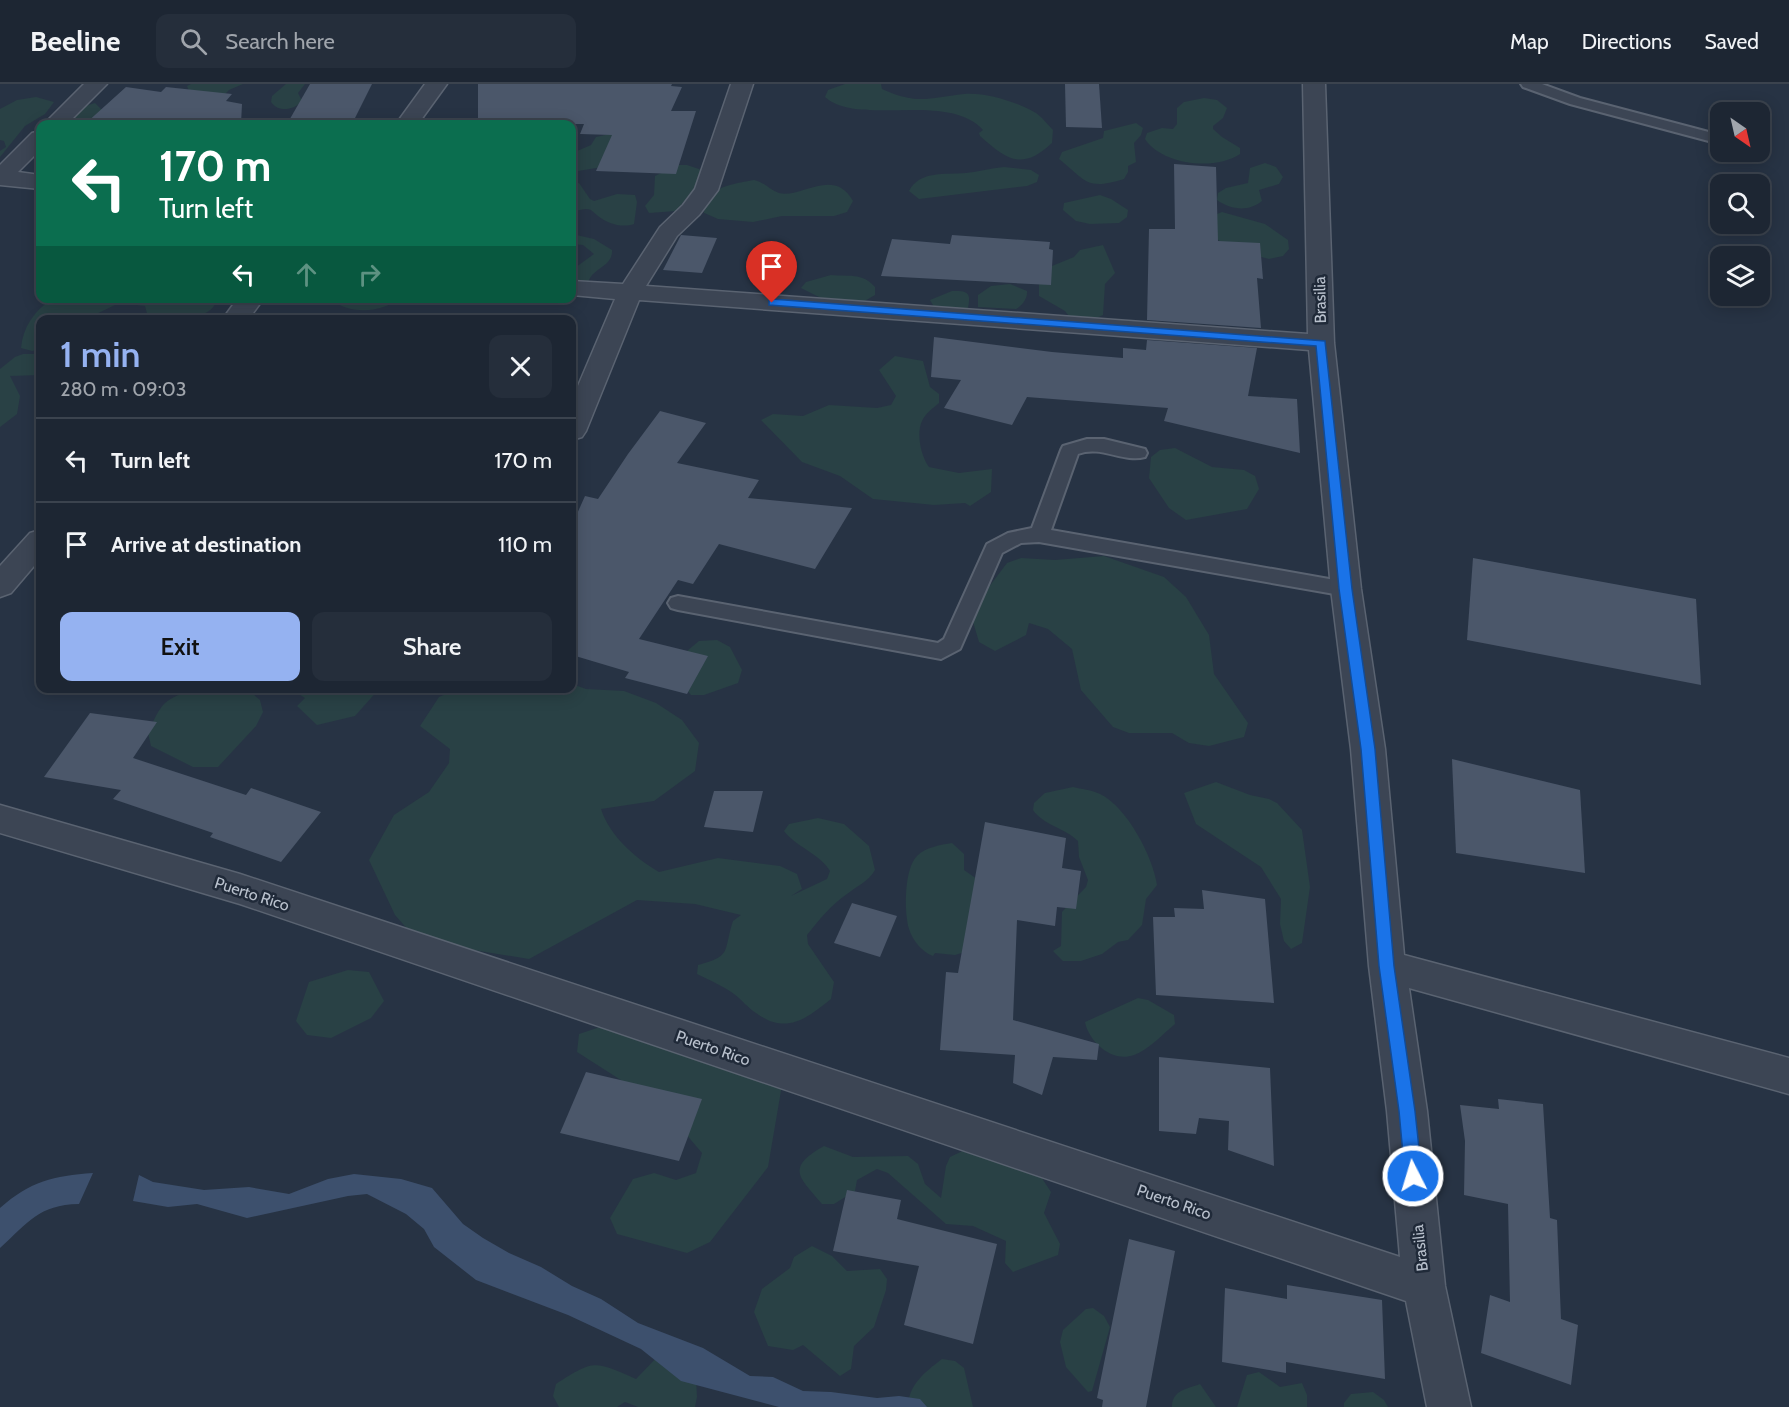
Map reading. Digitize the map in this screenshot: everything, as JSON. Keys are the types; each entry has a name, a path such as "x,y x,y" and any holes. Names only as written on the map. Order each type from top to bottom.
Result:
{"street":[{"path":"59,120 96,84"},
{"path":"410,120 436,84"},
{"path":"576,421 630,292 668,232 691,210 706,190 742,84"},
{"name":"Brasilia","path":"1314,84 1321,343 1346,589 1368,749 1387,966 1407,1111 1424,1286 1456,1404"},
{"path":"0,177 36,142"},
{"path":"0,177 36,182"},
{"path":"576,288 1321,343"},
{"path":"238,315 248,303"},
{"path":"0,586 36,545"},
{"name":"Puerto Rico","path":"0,819 240,889 1424,1286"},
{"path":"1387,966 1789,1076"}],"lane":[{"path":"1528,84 1575,101 1710,137"},
{"path":"1039,534 1070,450 1079,446 1096,444 1138,453"},
{"path":"678,603 941,651 952,644 994,549 1007,539 1024,534 1039,534 1346,589"}],"green space":[{"path":"191,84 243,84 229,90 223,96 189,91 187,86"},
{"path":"286,84 305,84 298,93 302,101 291,108 282,109 271,102 272,96"},
{"path":"845,84 881,84 882,89 914,99 973,94 1001,99 1020,105 1038,115 1053,130 1052,143 1032,157 1015,159 998,151 980,136 979,133 983,130 968,119 926,110 859,109 840,105 825,97 828,90"},
{"path":"36,97 54,102 45,114 25,126 0,157 0,151 6,147 4,141 0,140 0,109 17,100"},
{"path":"1204,98 1217,100 1227,108 1223,118 1213,126 1213,129 1240,148 1240,154 1217,162 1189,163 1164,155 1145,139 1147,133 1162,128 1173,129 1177,124 1177,108 1184,102"},
{"path":"95,103 104,112 96,120 60,120 65,112"},
{"path":"1136,123 1143,128 1141,135 1134,143 1136,162 1128,166 1124,179 1101,184 1093,183 1081,178 1059,159 1062,152 1103,138 1104,131"},
{"path":"614,133 602,167 578,171 576,170 577,151 591,145 596,137"},
{"path":"1265,163 1276,167 1283,177 1279,184 1259,190 1262,201 1257,205 1234,208 1217,200 1218,193 1226,188 1248,183 1250,168"},
{"path":"677,165 687,165 702,170 698,185 676,211 649,213 645,206 654,195 655,176"},
{"path":"1004,167 1031,170 1039,175 1037,182 1027,186 919,199 909,191 920,180 934,175"},
{"path":"754,180 779,193 787,194 817,186 836,186 845,191 853,201 847,212 834,216 782,216 753,222 718,219 704,213 705,199 715,191"},
{"path":"576,183 579,183 594,201 617,194 635,195 637,202 634,224 625,226 611,223 589,209 576,211"},
{"path":"1100,195 1128,210 1127,217 1119,223 1090,224 1076,221 1063,210 1064,203"},
{"path":"1222,212 1265,224 1288,240 1289,249 1283,256 1269,259 1228,248 1212,235 1217,214"},
{"path":"576,235 594,239 612,250 612,254 608,262 592,275 585,289 576,292 576,267 594,254 583,245 576,244"},
{"path":"1103,245 1115,273 1105,284 1103,315 1088,320 1068,318 1063,316 1068,315 1065,311 1039,296 1039,284 1052,266 1074,257 1080,250"},
{"path":"831,275 865,279 875,287 875,295 863,302 823,299 801,288 806,282"},
{"path":"1010,284 1027,291 1026,299 1018,308 978,307 978,295 991,286"},
{"path":"952,291 963,291 968,295 967,312 937,312 930,300"},
{"path":"47,303 119,303 94,315 36,315 36,350 21,348 30,320"},
{"path":"119,303 215,303 206,313 201,315 147,315 145,306"},
{"path":"392,303 365,310 346,308 338,304"},
{"path":"23,354 36,354 36,375 10,376 20,396 17,414 0,427 0,369 15,357"},
{"path":"895,356 923,361 930,387 939,394 939,403 923,418 919,432 922,451 929,467 959,473 992,469 991,492 970,506 965,503 934,505 873,499 840,476 802,462 761,420 773,414 803,416 829,405 877,408 891,405 896,396 879,370"},
{"path":"1175,448 1212,467 1244,470 1255,476 1259,489 1247,509 1186,520 1169,508 1149,478 1151,457 1160,450"},
{"path":"1104,556 1164,577 1186,597 1209,635 1214,674 1248,723 1244,737 1209,746 1189,743 1172,733 1129,733 1113,727 1081,690 1072,649 1048,629 1029,623 1026,635 995,651 979,642 971,615 976,604 1007,563 1021,558 1055,560"},
{"path":"717,640 730,647 742,670 738,683 704,695 691,695 674,674 675,661 699,641"},
{"path":"576,685 586,689 624,691 656,703 682,720 699,743 695,771 654,801 601,809 610,828 624,845 659,872 718,858 780,866 797,874 802,889 791,896 827,879 830,871 820,859 789,837 784,831 789,824 818,818 844,824 869,846 875,870 866,881 836,903 807,935 808,944 834,982 831,999 813,1013 795,1022 777,1023 767,1020 750,1009 725,988 697,974 698,965 717,959 725,951 733,921 741,915 695,904 637,900 529,959 418,941 395,915 369,860 394,815 429,792 449,763 450,749 420,726 439,697 448,693 576,693"},
{"path":"186,693 252,693 260,700 263,712 256,726 218,767 193,767 151,746 148,733 161,708 177,696"},
{"path":"297,693 375,693 355,716 317,725 297,706 305,698"},
{"path":"1216,782 1277,803 1302,830 1310,887 1302,943 1291,949 1284,941 1280,924 1281,899 1261,867 1196,824 1184,793"},
{"path":"1073,787 1100,794 1120,810 1144,847 1157,885 1146,899 1142,925 1128,940 1118,942 1102,954 1081,961 1063,961 1053,951 1061,946 1062,912 1086,887 1088,880 1079,857 1078,841 1042,819 1033,810 1034,803 1045,793"},
{"path":"952,843 964,854 964,870 987,886 975,949 955,955 935,953 933,956 918,946 909,929 906,912 907,880 913,862 920,853 933,847"},
{"path":"348,970 369,972 384,1001 371,1018 331,1038 307,1035 296,1021 309,982"},
{"path":"1138,998 1148,1000 1174,1015 1175,1024 1150,1046 1134,1055 1118,1056 1103,1049 1091,1037 1085,1022"},
{"path":"621,1020 782,1085 768,1167 710,1242 687,1253 617,1234 610,1218 633,1179 654,1173 676,1180 696,1173 702,1153 663,1107 577,1052 579,1034"},
{"path":"981,1142 1030,1160 1051,1192 1044,1213 1060,1244 1058,1255 1013,1272 1005,1263 1006,1241 973,1226 946,1224 888,1173 877,1169 857,1180 855,1191 834,1204 822,1204 802,1180 800,1173 800,1167 804,1161 824,1146 853,1157 908,1156 918,1164 925,1184 941,1198 946,1166 950,1157"},
{"path":"812,1246 832,1256 847,1271 880,1269 887,1279 886,1290 874,1327 854,1346 851,1369 840,1376 803,1345 793,1350 768,1346 754,1312 762,1289 790,1268 794,1257"},
{"path":"1093,1308 1104,1316 1110,1327 1092,1391 1088,1392 1066,1367 1060,1342 1063,1330 1086,1309"},
{"path":"663,1351 695,1357 697,1397 695,1407 638,1407 625,1402 617,1407 559,1407 553,1396 556,1384 579,1370 595,1365 636,1379"},
{"path":"942,1359 955,1361 964,1368 973,1407 908,1407 914,1386"},
{"path":"1259,1372 1280,1387 1302,1383 1307,1395 1307,1407 1237,1407 1247,1375"},
{"path":"1200,1384 1216,1407 1172,1407 1177,1394"},
{"path":"1373,1392 1384,1400 1388,1407 1344,1407 1344,1403 1351,1394"}],"water":[{"path":"93,1173 79,1204 53,1208 35,1217 0,1248 0,1208 11,1199 33,1186 54,1178"},
{"path":"354,1174 401,1179 432,1188 463,1224 483,1238 601,1299 638,1323 703,1348 750,1376 773,1377 803,1391 877,1398 899,1396 920,1399 927,1407 779,1407 681,1381 641,1349 568,1315 476,1280 434,1247 424,1229 406,1214 367,1194 247,1218 197,1204 168,1207 133,1201 139,1175 153,1182 204,1190 249,1187 289,1194 328,1179"}],"building":[{"path":"310,84 372,84 354,120 289,120"},
{"path":"478,84 672,84 671,86 682,87 671,111 696,111 676,174 596,171 612,135 580,134 584,124 576,124 576,120 478,120"},
{"path":"1065,84 1099,84 1102,128 1066,127"},
{"path":"126,87 161,92 166,87 232,94 226,101 242,104 241,120 89,120"},
{"path":"1174,164 1216,167 1218,241 1260,243 1263,279 1257,278 1261,328 1147,320 1149,229 1175,229"},
{"path":"681,235 717,238 702,273 663,270"},
{"path":"952,235 1050,242 1049,249 1053,250 1051,285 881,276 892,239 950,244"},
{"path":"934,337 1052,352 1123,358 1123,348 1146,350 1147,340 1257,348 1248,396 1297,399 1300,453 1164,421 1168,408 1027,397 1012,425 944,408 961,380 931,377"},
{"path":"660,411 706,423 677,463 759,480 748,498 852,508 815,569 719,544 693,584 678,580 639,639 708,656 687,694 625,678 629,672 576,656 576,516 585,496 598,499"},
{"path":"1473,558 1696,599 1701,685 1467,640"},
{"path":"90,713 157,722 133,758 246,795 251,788 321,812 281,862 210,837 213,833 113,799 121,790 44,777"},
{"path":"1452,759 1580,790 1585,873 1456,853"},
{"path":"714,791 763,791 753,832 704,827"},
{"path":"985,822 1066,838 1062,868 1081,871 1076,909 1057,907 1055,926 1017,920 1013,1020 1099,1044 1097,1060 1053,1057 1042,1095 1013,1083 1015,1055 940,1050 946,972 958,973"},
{"path":"1202,890 1265,899 1274,1003 1156,995 1153,917 1175,917 1174,908 1204,909"},
{"path":"852,903 897,916 880,957 834,943"},
{"path":"1159,1057 1270,1068 1274,1166 1228,1150 1229,1121 1199,1118 1196,1134 1159,1131"},
{"path":"586,1072 702,1099 679,1161 560,1133"},
{"path":"1498,1099 1543,1104 1550,1218 1557,1220 1561,1319 1578,1325 1571,1385 1481,1353 1490,1295 1510,1302 1508,1204 1464,1195 1465,1141 1460,1105 1499,1109"},
{"path":"847,1190 901,1200 897,1219 997,1244 973,1344 904,1325 919,1266 833,1251"},
{"path":"1129,1239 1175,1251 1146,1407 1102,1407 1103,1400 1097,1398"},
{"path":"1287,1285 1382,1300 1385,1379 1286,1362 1286,1373 1222,1362 1225,1288 1287,1299"}],"route":[{"path":"772,303 1321,343 1346,589 1368,749 1387,966 1407,1111 1413,1176"}]}
